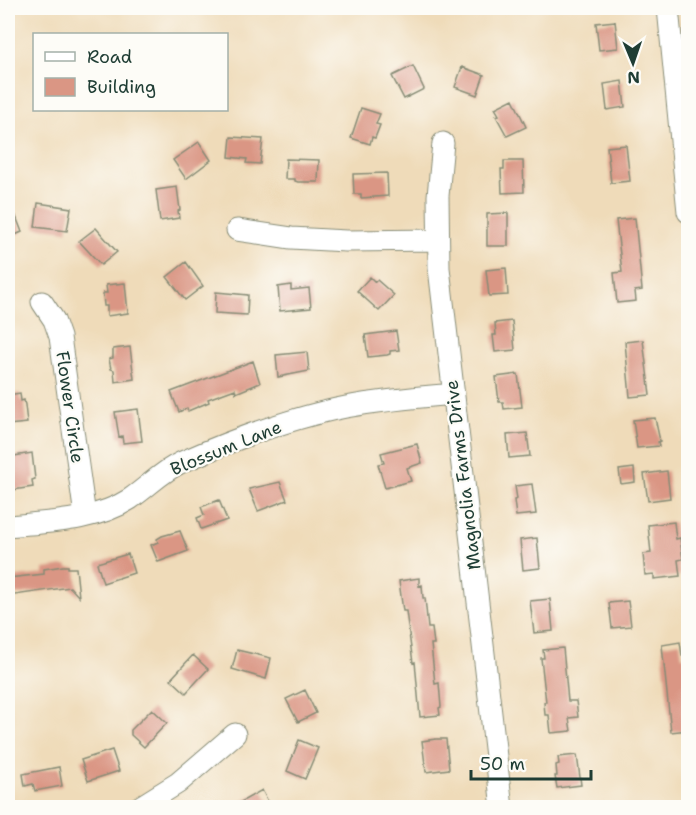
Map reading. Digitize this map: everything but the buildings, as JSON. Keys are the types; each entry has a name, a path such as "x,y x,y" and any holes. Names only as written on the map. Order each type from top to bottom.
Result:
{"street":[{"path":"668,8 688,212"},
{"name":"Magnolia Farms Drive","path":"443,143 438,196 438,240 502,807"},
{"path":"237,230 291,238 346,241 438,240"},
{"name":"Flower Circle","path":"42,302 54,320 60,337 85,516"},
{"name":"Blossum Lane","path":"8,526 85,516 113,508 180,463 298,419 343,407 454,394"},
{"path":"138,807 178,783 235,734"}]}
